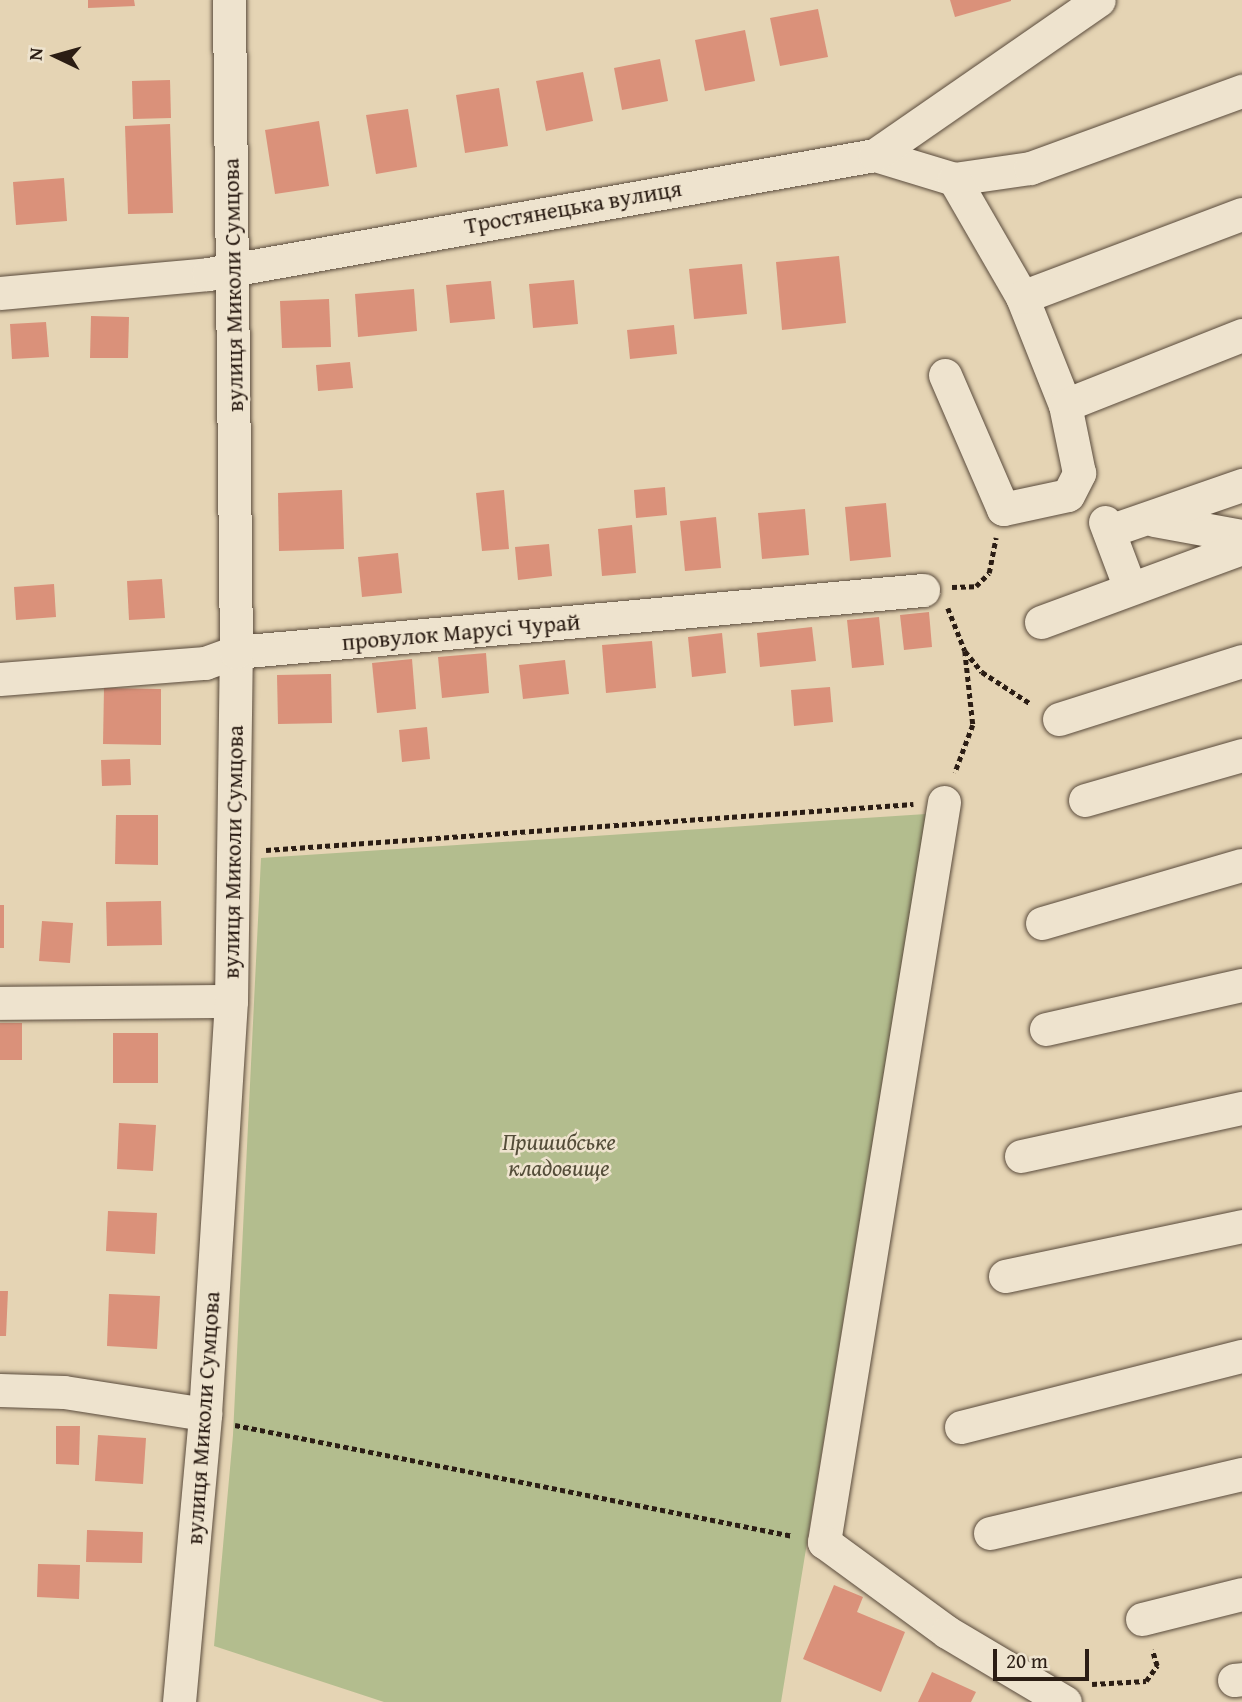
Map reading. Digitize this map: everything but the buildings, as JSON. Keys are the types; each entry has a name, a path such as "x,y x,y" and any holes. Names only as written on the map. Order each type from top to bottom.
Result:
{"street":[{"name":"вулиця Миколи Сумцова","path":"179,1702 214,1418 231,1001 236,652 229,0"},
{"name":"Тростянецька вулиця","path":"0,293 208,274 233,267 875,155 1099,0"},
{"path":"875,155 954,179 1030,169 1242,91"},
{"path":"945,375 1003,509 1068,495 1079,473 1065,405 1023,297 954,179"},
{"path":"1023,297 1242,215"},
{"path":"1065,405 1242,335"},
{"path":"1130,588 1107,526 1154,520 1242,485"},
{"path":"1154,520 1242,536"},
{"path":"1041,622 1242,548"},
{"name":"провулок Марусі Чурай","path":"0,679 205,663 236,652 923,590"},
{"path":"1059,719 1242,661"},
{"path":"1085,800 1242,755"},
{"path":"944,802 824,1542 947,1632 1059,1699"},
{"path":"1042,923 1242,865"},
{"path":"1046,1030 1242,985"},
{"path":"0,1003 231,1001"},
{"path":"1021,1156 1242,1108"},
{"path":"1005,1276 1242,1226"},
{"path":"961,1427 1242,1356"},
{"path":"0,1391 64,1392 214,1418"},
{"path":"990,1533 1242,1474"},
{"path":"1142,1619 1242,1594"}],"path":[{"path":"923,590 976,586 989,573 1003,509"},
{"path":"233,852 944,802 973,725 965,651 953,612 923,590"},
{"path":"965,651 982,672 1059,719"},
{"path":"214,1418 824,1542"},
{"path":"1059,1699 1090,1684 1146,1681 1157,1665 1142,1619"}],"green space":[{"name":"Пришибське кладовище","path":"926,814 781,1702 384,1702 214,1646 233,1435 261,858"}]}
